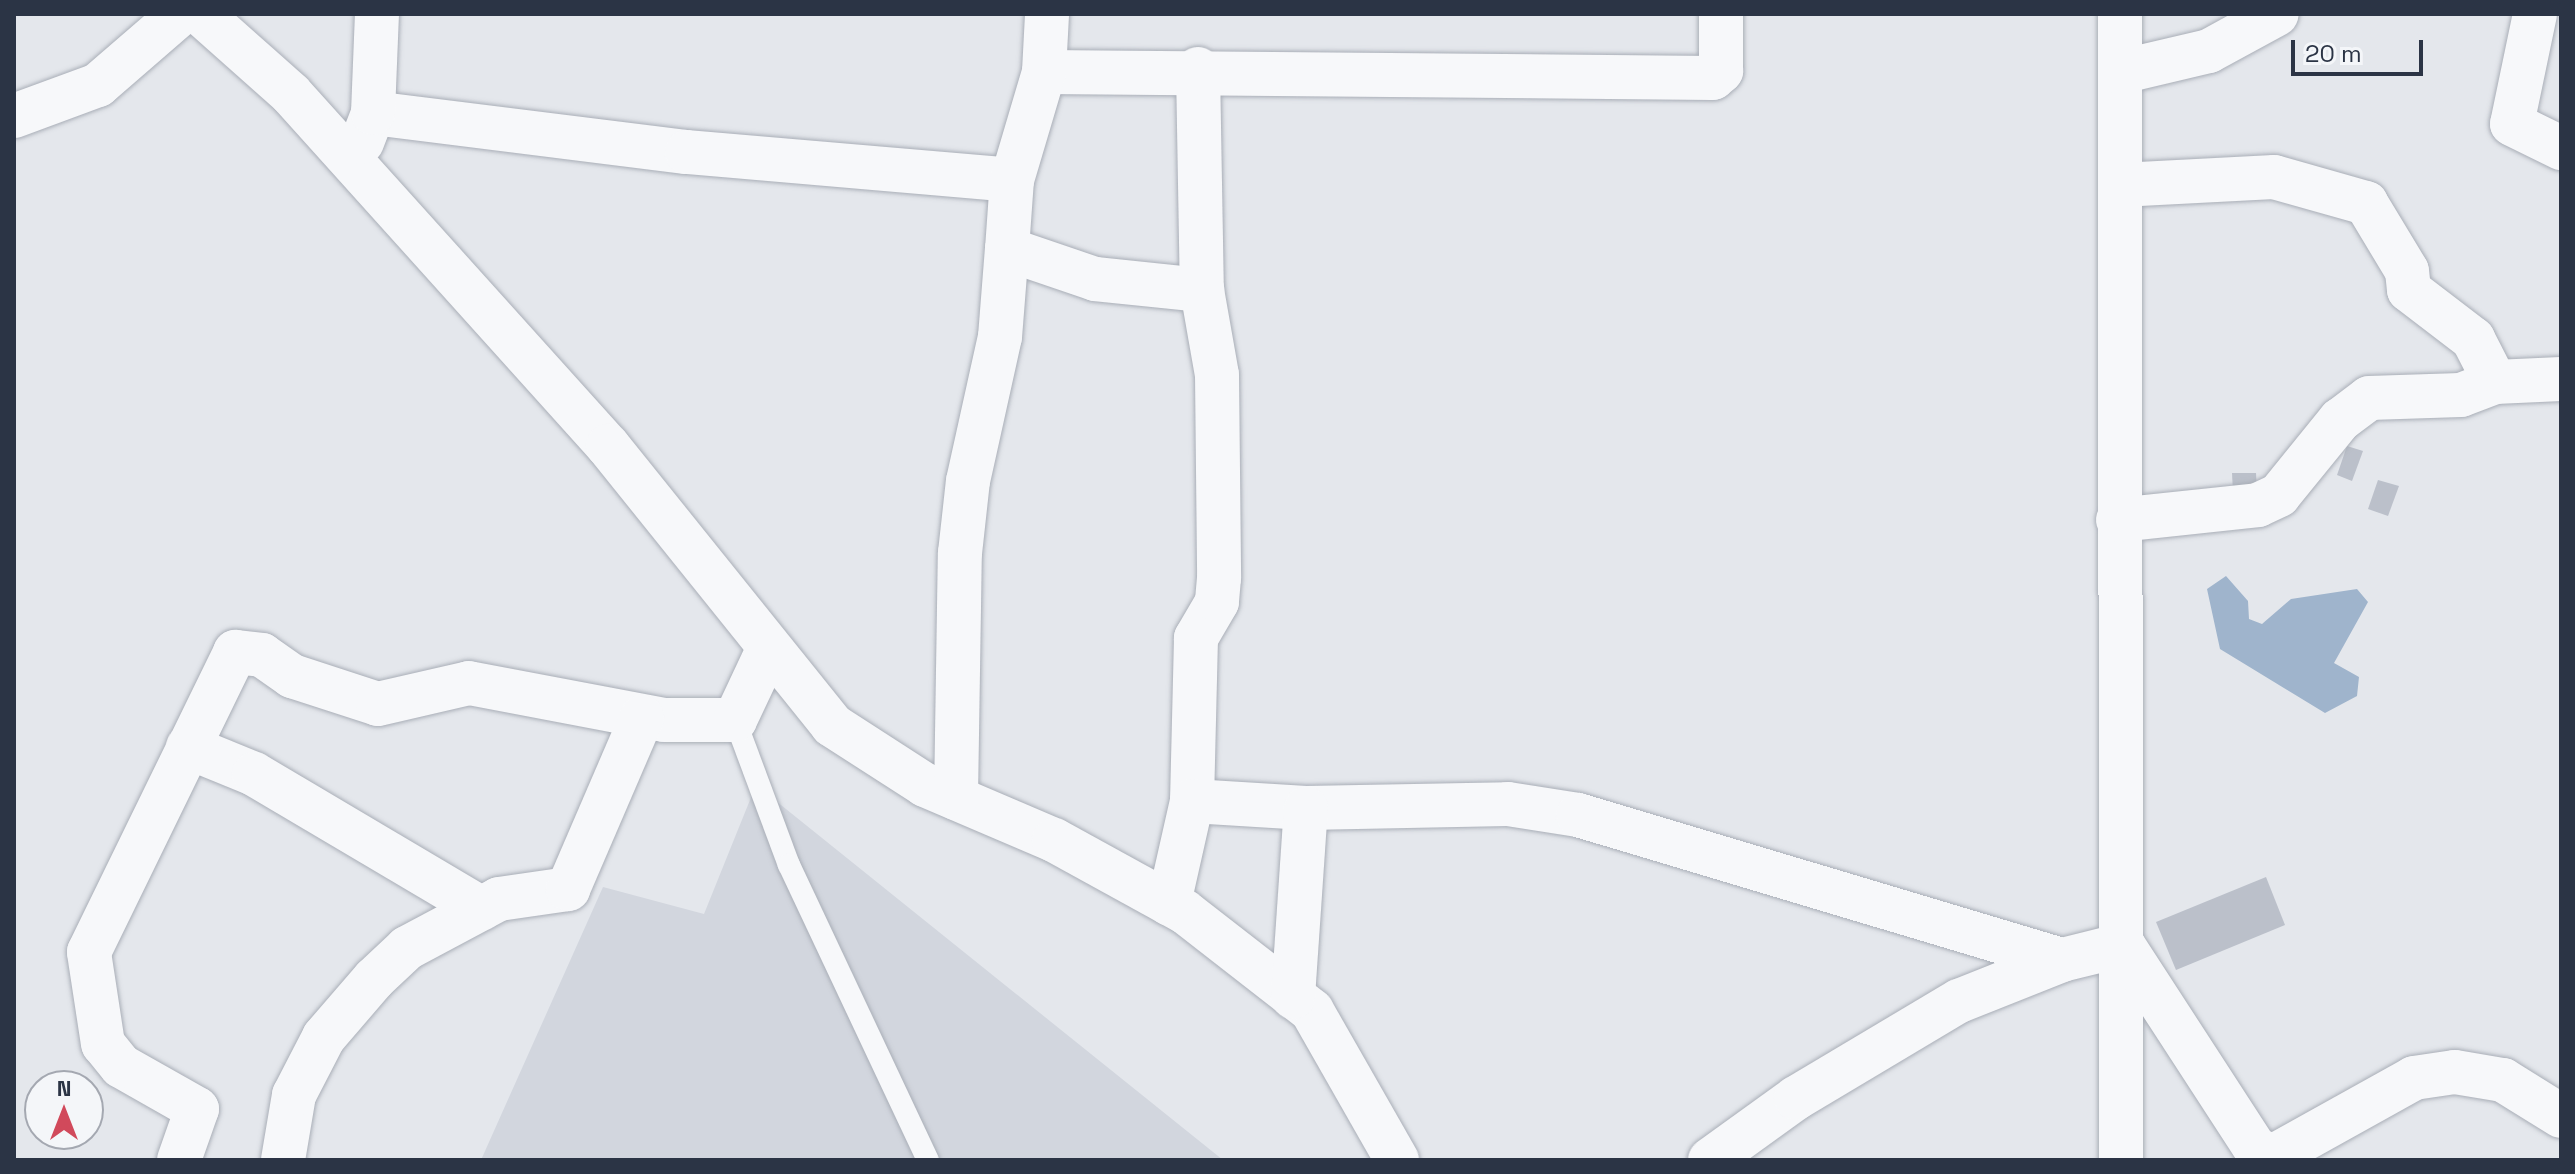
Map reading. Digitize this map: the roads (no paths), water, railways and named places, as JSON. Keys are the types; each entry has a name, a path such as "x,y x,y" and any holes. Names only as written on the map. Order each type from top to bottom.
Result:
{"street":[{"path":"14,116 98,85 180,14"},
{"path":"201,14 354,163 608,446 767,652 842,733 956,798 1054,840 1169,903 1312,1011 1397,1160"},
{"path":"354,163 373,113 377,14"},
{"path":"956,798 960,553 968,481 1000,337 1012,180 1044,72 1047,14"},
{"path":"1044,72 1198,69 1713,78 1721,71 1721,14"},
{"path":"2120,14 2118,520 2123,945 2121,1160"},
{"path":"2120,72 2220,47 2277,14"},
{"path":"2535,14 2512,124 2561,148"},
{"path":"1169,903 1192,801 1196,638 1217,602 1219,578 1217,375 1202,290 1198,69"},
{"path":"373,113 687,152 1012,180"},
{"path":"2120,185 2274,177 2366,203 2407,271 2409,290 2473,339 2495,382"},
{"path":"1007,249 1095,279 1202,290"},
{"path":"2118,520 2258,505 2279,495 2340,420 2369,398 2461,395 2495,382 2561,379"},
{"path":"179,1160 197,1109 121,1066 103,1044 87,975 89,952 224,666 235,652 250,650 292,676 378,704 469,683 642,717 735,720 767,652"},
{"path":"283,1160 294,1095 324,1037 407,948 481,908 568,889 642,717"},
{"path":"188,747 254,774 481,908"},
{"path":"1192,801 1306,808 1508,804 1578,815 2062,960"},
{"path":"1293,997 1306,808"},
{"path":"1710,1160 1796,1098 1959,1001 2062,960 2123,945"},
{"path":"2123,945 2256,1150 2274,1156 2414,1078 2455,1072 2503,1080 2561,1116"}],"lane":[{"path":"735,720 789,865 928,1160"}],"water":[{"path":"2226,576 2248,601 2249,619 2262,624 2291,599 2357,589 2368,602 2334,663 2359,677 2357,696 2325,713 2220,649 2207,589"}]}
